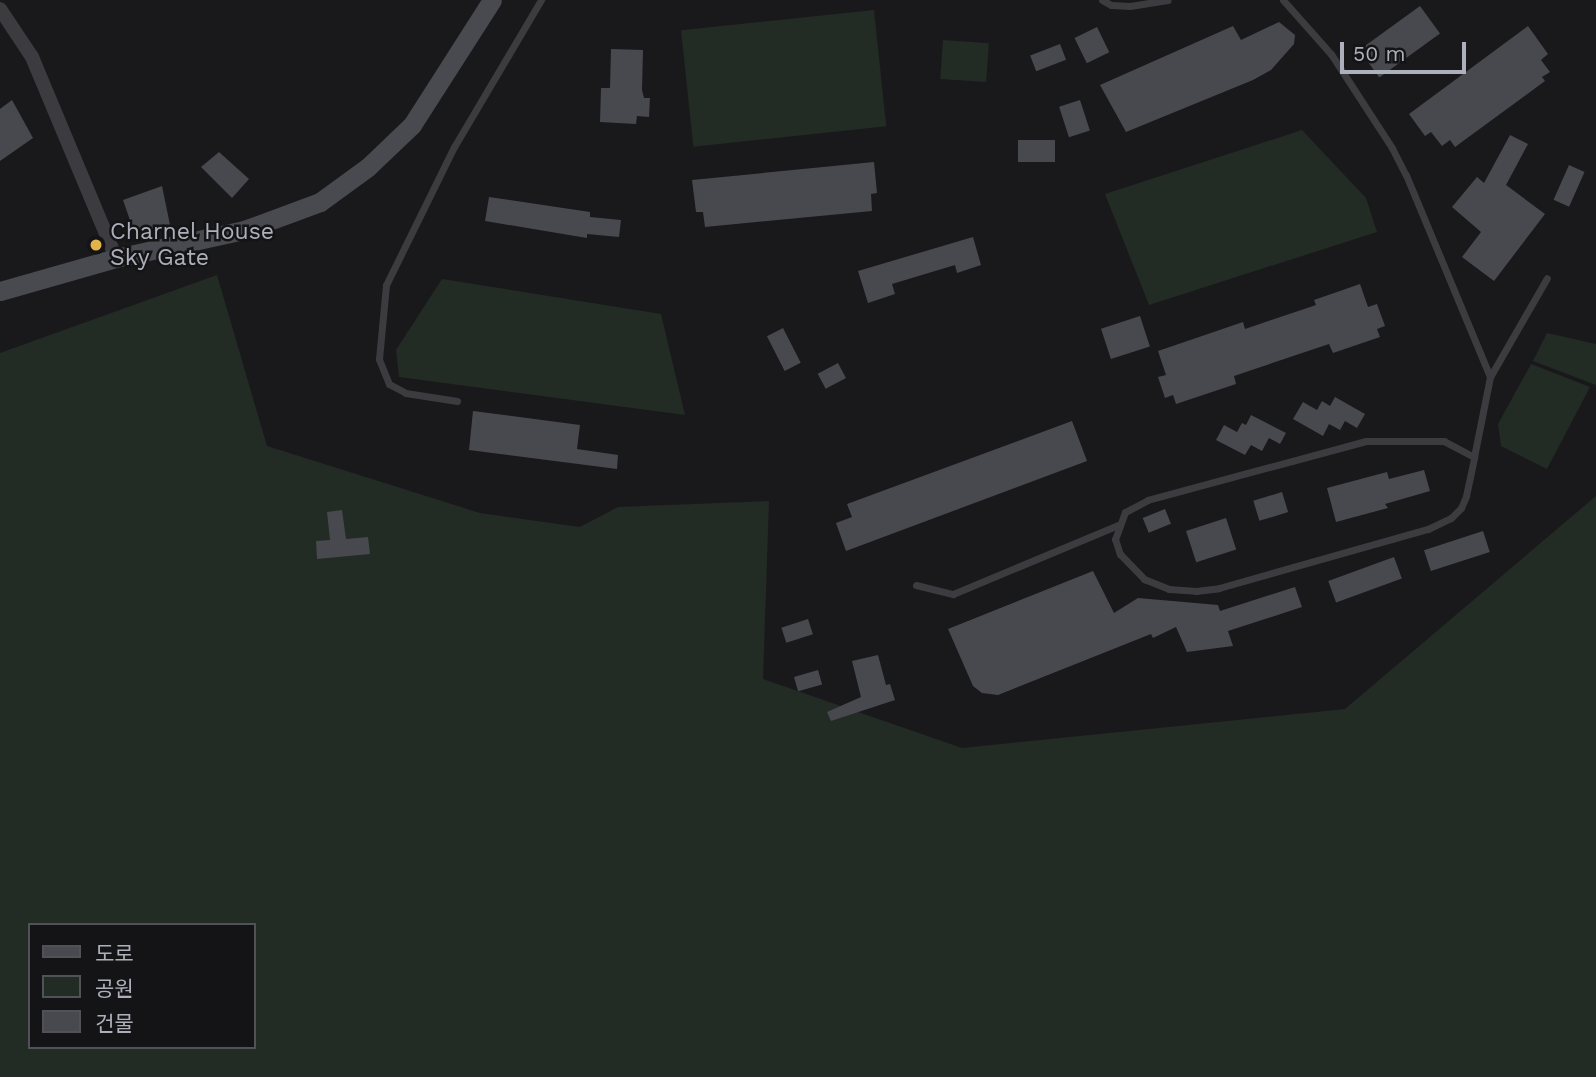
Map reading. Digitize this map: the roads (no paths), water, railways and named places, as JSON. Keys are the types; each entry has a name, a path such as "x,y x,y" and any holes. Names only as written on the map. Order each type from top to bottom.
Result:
{"main road":[{"path":"0,291 116,258 244,230 320,202 368,167 412,125 492,0"}],"street":[{"path":"0,11 32,57 116,258"}],"lane":[{"path":"457,401 406,393 390,384 379,359 386,285 454,148 541,0"},
{"path":"1102,0 1111,5 1130,6 1168,0"},
{"path":"1283,0 1300,15 1331,54 1392,148 1406,175 1490,377"},
{"path":"1474,457 1444,441 1366,441 1148,500 1125,512 1115,539 1120,554 1144,579 1169,589 1219,588 1428,529 1451,518 1461,508 1465,496 1474,457 1490,377 1547,278"},
{"path":"916,585 953,594 1118,525"}],"place":[{"name":"Charnel House Sky Gate","path":"96,245"}]}
